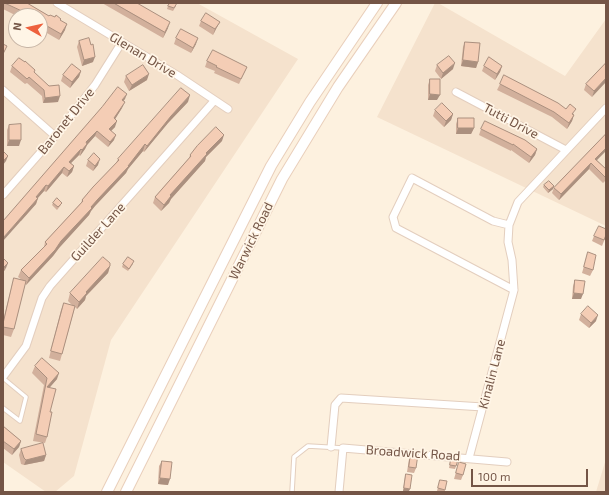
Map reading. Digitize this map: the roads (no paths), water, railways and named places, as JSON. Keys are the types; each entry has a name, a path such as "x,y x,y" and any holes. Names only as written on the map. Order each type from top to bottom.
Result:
{"main road":[{"name":"Warwick Road","path":"107,492 272,166 310,102 377,3"},
{"name":"Warwick Road","path":"126,492 282,179 338,88 396,3"}],"street":[{"name":"Glenan Drive","path":"57,3 177,75 228,109"},
{"name":"Baronet Drive","path":"3,195 55,136 95,84 122,42"},
{"path":"3,90 55,136"},
{"name":"Tutti Drive","path":"456,92 566,150"},
{"name":"Guilder Lane","path":"3,378 26,346 42,298 50,286 214,101"},
{"name":"Kinalin Lane","path":"469,458 514,290 512,260 508,242 510,225 518,202 606,108"},
{"path":"510,225 492,221 412,178 393,217 396,228 514,290"},
{"path":"331,447 335,405 341,398 483,407"},
{"path":"339,492 343,448"},
{"name":"Broadwick Road","path":"343,448 507,462"}],"lane":[{"path":"3,378 26,397 20,421 3,408"},
{"path":"292,492 294,457 308,446 343,448"}]}
